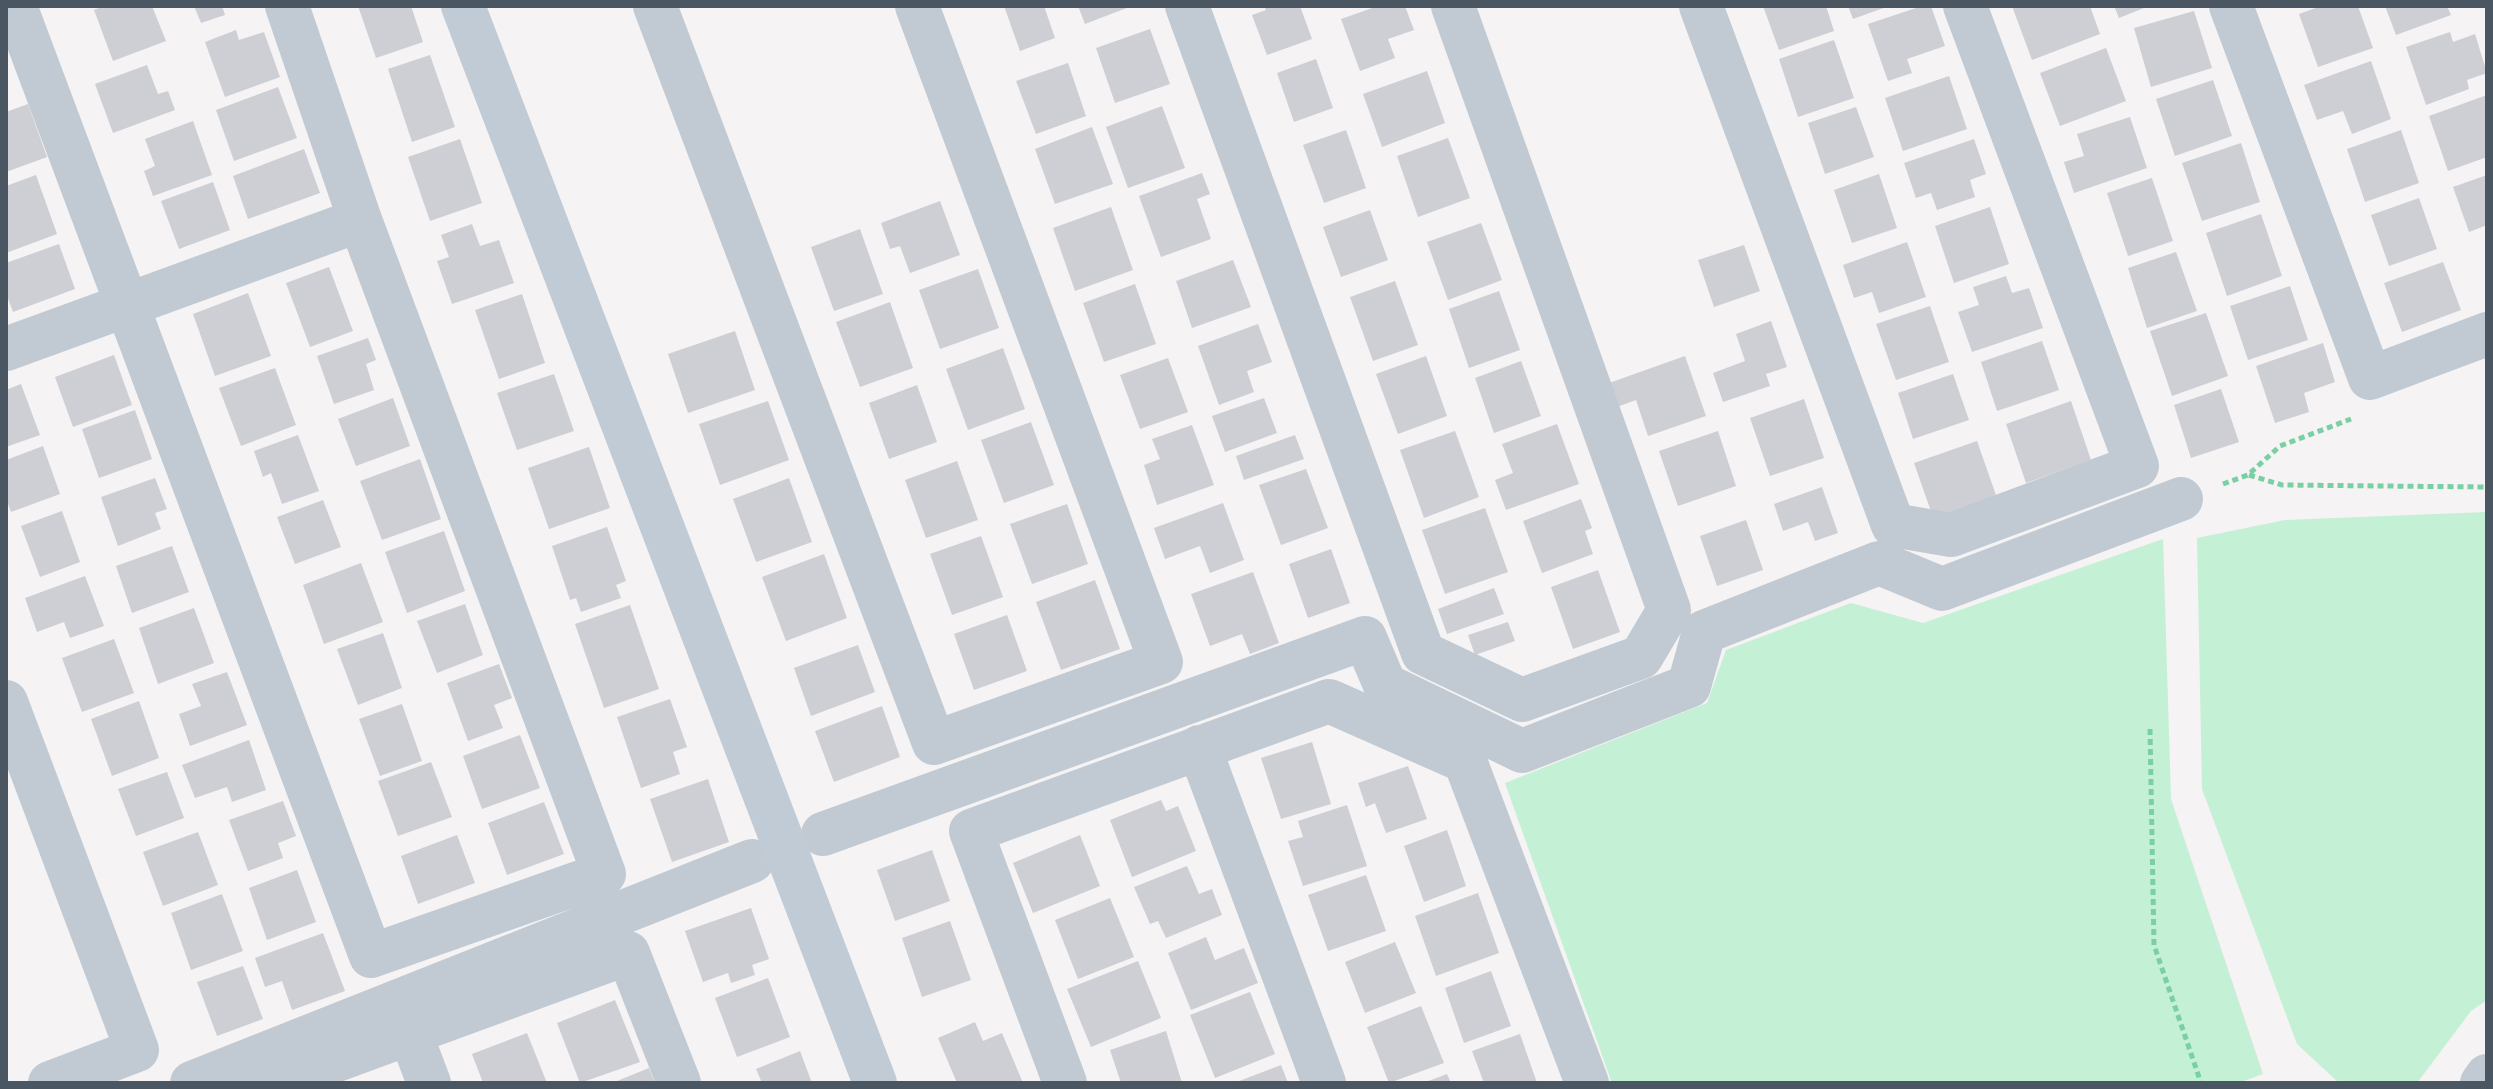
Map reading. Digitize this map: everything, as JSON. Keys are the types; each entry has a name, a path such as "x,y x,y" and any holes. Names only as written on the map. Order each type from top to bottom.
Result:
{"street":[{"path":"15,6 371,956 604,874 360,220 287,6"},
{"path":"463,6 875,1083"},
{"path":"655,6 934,743 1161,662 917,6"},
{"path":"1187,6 1423,653 1522,700 1641,657 1669,610 1453,6"},
{"path":"1701,6 1893,525 1951,535 2137,466 1965,6"},
{"path":"2231,6 2370,378 2487,334"},
{"path":"6,349 360,220"},
{"path":"823,834 1365,638 1385,685 1522,751 1689,686 1704,632 1879,563 1942,589 2181,499"},
{"path":"1065,1083 971,831 1329,701 1465,761 1587,1083"},
{"path":"6,702 137,1050 50,1083"},
{"path":"1199,747 1324,1083"},
{"path":"192,1083 752,861"},
{"path":"274,1083 628,953 679,1083"},
{"path":"410,1033 429,1083"},
{"path":"2482,1083 2487,1076"}],"path":[{"path":"2248,475 2282,485 2487,487"},
{"path":"2150,729 2154,945 2201,1083"}],"green space":[{"path":"2487,512 2487,1000 2471,1011 2417,1083 2339,1083 2297,1044 2202,789 2197,538 2285,520"},
{"path":"2163,539 2171,799 2263,1074 2238,1083 1612,1083 1505,783 1707,703 1726,650 1851,603 1923,623"}],"building":[{"path":"104,6 152,6 166,41 113,61 94,10"},
{"path":"194,6 222,6 225,15 201,23"},
{"path":"358,6 411,6 423,42 376,58"},
{"path":"1004,6 1044,6 1055,38 1020,51"},
{"path":"1078,6 1132,6 1085,24"},
{"path":"1264,6 1300,6 1312,39 1267,55 1252,15 1266,10"},
{"path":"1378,6 1405,6 1414,30 1388,39 1395,58 1360,71 1341,19"},
{"path":"1763,6 1826,6 1834,31 1779,50"},
{"path":"1848,6 1889,6 1853,19"},
{"path":"1922,6 1931,6 1945,46 1907,59 1912,73 1888,81 1868,24"},
{"path":"2012,6 2090,6 2100,34 2032,60"},
{"path":"2114,6 2149,6 2119,18"},
{"path":"2321,6 2358,6 2373,48 2318,67 2299,14"},
{"path":"2385,6 2447,6 2451,15 2396,35"},
{"path":"2194,11 2212,68 2151,87 2134,28"},
{"path":"1150,29 1170,84 1115,103 1096,48"},
{"path":"236,30 239,40 264,32 280,77 225,97 205,42"},
{"path":"2450,32 2453,42 2475,34 2487,73 2467,80 2469,89 2426,105 2406,47"},
{"path":"1834,40 1854,98 1798,117 1779,59"},
{"path":"2106,48 2126,101 2060,126 2040,73"},
{"path":"430,55 455,127 412,142 388,69"},
{"path":"1316,59 1333,108 1294,122 1277,73"},
{"path":"2371,61 2391,119 2352,134 2343,111 2317,120 2304,85"},
{"path":"1068,63 1086,116 1036,134 1016,81"},
{"path":"147,65 158,94 168,91 175,110 113,133 95,84"},
{"path":"1427,71 1445,123 1382,147 1363,94"},
{"path":"1949,76 1967,129 1903,151 1885,98"},
{"path":"2213,80 2232,136 2175,156 2156,99"},
{"path":"278,87 297,138 234,161 216,110"},
{"path":"2487,95 2487,157 2448,171 2429,116"},
{"path":"28,104 47,157 6,172 6,112"},
{"path":"1162,106 1185,168 1128,188 1106,127"},
{"path":"1856,107 1874,157 1825,174 1808,123"},
{"path":"2130,117 2147,168 2074,193 2064,162 2084,156 2077,134"},
{"path":"193,121 212,175 153,196 144,171 155,166 145,139"},
{"path":"1092,127 1113,184 1055,204 1035,149"},
{"path":"1346,130 1366,188 1324,203 1303,145"},
{"path":"2401,130 2419,183 2365,202 2347,149"},
{"path":"1448,138 1470,198 1418,217 1397,156"},
{"path":"460,139 482,203 430,221 408,157"},
{"path":"1974,139 1986,174 1970,180 1975,197 1937,210 1931,193 1916,198 1904,163"},
{"path":"2241,143 2260,202 2202,221 2182,163"},
{"path":"304,149 320,193 248,219 233,176"},
{"path":"1202,173 1210,194 1197,199 1211,239 1161,257 1139,196"},
{"path":"1879,174 1897,228 1852,243 1834,190"},
{"path":"36,175 57,234 6,253 6,186"},
{"path":"2487,175 2487,225 2469,232 2453,187"},
{"path":"2152,178 2173,241 2128,256 2107,193"},
{"path":"213,182 230,230 179,249 161,201"},
{"path":"2419,198 2437,249 2389,266 2371,215"},
{"path":"940,201 960,255 910,273 900,246 890,249 881,223"},
{"path":"1111,207 1133,270 1075,291 1053,228"},
{"path":"1990,207 2009,264 1954,283 1935,226"},
{"path":"1370,210 1388,260 1341,277 1323,227"},
{"path":"2261,214 2282,276 2227,296 2206,233"},
{"path":"1481,223 1502,280 1448,300 1427,242"},
{"path":"472,224 480,246 499,240 514,283 452,304 437,261 449,257 441,235"},
{"path":"860,229 883,294 834,311 811,247"},
{"path":"1907,242 1926,297 1879,313 1872,292 1854,298 1843,265"},
{"path":"59,244 75,289 13,312 6,293 6,263"},
{"path":"1744,245 1760,291 1714,307 1698,260"},
{"path":"2176,252 2197,311 2147,328 2128,268"},
{"path":"1233,260 1251,307 1192,328 1176,281"},
{"path":"2443,262 2461,310 2402,332 2384,283"},
{"path":"329,267 353,331 310,347 286,283"},
{"path":"978,269 999,328 940,349 919,290"},
{"path":"2006,276 2012,293 2029,288 2043,328 1972,352 1958,312 1979,305 1973,287"},
{"path":"1395,281 1418,345 1373,361 1350,297"},
{"path":"1135,284 1156,344 1104,362 1083,303"},
{"path":"2290,286 2308,340 2248,360 2230,306"},
{"path":"1499,291 1520,350 1469,368 1449,309"},
{"path":"248,293 271,356 215,376 193,314"},
{"path":"522,294 545,363 499,379 475,310"},
{"path":"890,302 913,368 860,387 836,322"},
{"path":"1930,306 1949,362 1896,380 1876,324"},
{"path":"2206,313 2228,376 2172,396 2150,331"},
{"path":"1771,321 1787,367 1766,374 1770,386 1723,402 1713,373 1745,361 1736,334"},
{"path":"1258,324 1272,362 1247,371 1254,392 1219,405 1198,346"},
{"path":"735,331 755,390 688,413 668,354"},
{"path":"368,338 376,360 366,364 374,390 334,404 317,356"},
{"path":"2042,341 2059,390 1997,411 1981,362"},
{"path":"2323,343 2335,382 2304,393 2309,412 2275,423 2256,366"},
{"path":"1003,348 1025,409 968,430 946,369"},
{"path":"114,355 132,405 73,427 55,377"},
{"path":"1426,356 1447,416 1398,434 1376,374"},
{"path":"1685,356 1706,416 1648,436 1636,400 1617,407 1609,383"},
{"path":"1168,358 1188,412 1140,429 1120,375"},
{"path":"1521,361 1541,416 1494,433 1475,378"},
{"path":"275,368 296,425 241,446 219,388"},
{"path":"554,374 574,431 517,450 497,393"},
{"path":"1953,374 1969,420 1913,439 1898,393"},
{"path":"21,384 40,435 6,447 6,390"},
{"path":"917,385 937,442 889,459 869,403"},
{"path":"2221,389 2239,442 2191,458 2174,405"},
{"path":"393,398 410,446 356,466 338,419"},
{"path":"1264,398 1277,433 1225,452 1212,416"},
{"path":"1804,399 1824,458 1770,476 1750,418"},
{"path":"768,401 789,460 720,485 699,424"},
{"path":"2071,401 2091,460 2026,483 2006,424"},
{"path":"135,410 152,459 99,478 82,429"},
{"path":"1031,422 1054,485 1004,503 981,440"},
{"path":"1557,424 1579,484 1506,510 1495,480 1513,473 1502,444"},
{"path":"1192,425 1214,485 1157,505 1144,465 1160,459 1152,439"},
{"path":"1455,431 1479,497 1424,518 1400,450"},
{"path":"1718,431 1736,486 1678,506 1659,451"},
{"path":"298,435 319,491 282,504 271,473 263,477 254,451"},
{"path":"1295,435 1304,459 1244,480 1236,456"},
{"path":"1977,441 1997,498 1934,520 1914,463"},
{"path":"43,446 60,494 11,512 6,498 6,460"},
{"path":"589,447 610,508 549,529 528,468"},
{"path":"420,459 441,519 382,540 360,481"},
{"path":"957,461 978,520 926,538 905,480"},
{"path":"1306,469 1328,528 1281,545 1259,485"},
{"path":"155,478 167,509 155,513 161,529 118,546 101,497"},
{"path":"789,478 812,542 756,562 733,499"},
{"path":"1822,487 1838,533 1815,541 1808,522 1783,531 1774,504"},
{"path":"1581,499 1592,528 1585,531 1593,554 1542,573 1523,521"},
{"path":"323,500 341,547 295,564 277,517"},
{"path":"1223,503 1244,560 1210,573 1200,546 1165,559 1154,528"},
{"path":"1067,504 1088,564 1032,584 1010,524"},
{"path":"1485,508 1508,572 1445,594 1422,530"},
{"path":"62,511 80,562 40,577 21,526"},
{"path":"1746,520 1763,570 1717,586 1700,536"},
{"path":"607,527 626,581 616,585 621,598 581,612 576,598 570,600 552,546"},
{"path":"444,531 465,591 407,613 385,552"},
{"path":"981,536 1003,597 952,615 930,554"},
{"path":"172,546 189,592 132,613 116,566"},
{"path":"1331,549 1350,603 1308,618 1289,564"},
{"path":"824,554 847,618 786,641 762,577"},
{"path":"361,563 383,622 324,644 303,585"},
{"path":"1598,570 1620,632 1573,649 1551,587"},
{"path":"1253,572 1279,643 1250,654 1242,634 1210,646 1191,594"},
{"path":"85,576 104,626 70,638 64,622 37,632 25,598"},
{"path":"1095,580 1120,649 1061,670 1036,602"},
{"path":"1494,588 1504,614 1447,634 1438,609"},
{"path":"465,604 483,655 437,673 417,621"},
{"path":"630,605 659,689 604,708 575,624"},
{"path":"194,608 214,663 158,684 139,628"},
{"path":"1007,615 1027,671 974,690 954,634"},
{"path":"1508,622 1515,641 1475,655 1468,635"},
{"path":"383,633 402,688 358,705 337,649"},
{"path":"114,639 134,693 82,712 62,658"},
{"path":"858,645 875,692 811,716 794,668"},
{"path":"499,664 512,698 494,705 503,728 468,741 447,683"},
{"path":"227,672 247,725 190,746 179,714 201,706 192,684"},
{"path":"670,699 687,747 673,752 680,774 641,788 617,717"},
{"path":"139,701 159,758 112,776 91,719"},
{"path":"402,704 422,761 380,776 359,719"},
{"path":"882,706 900,757 834,782 815,731"},
{"path":"520,735 540,788 482,809 463,756"},
{"path":"249,740 266,790 232,802 227,787 195,798 182,765"},
{"path":"1312,742 1331,804 1281,819 1261,758"},
{"path":"431,762 452,817 398,836 378,781"},
{"path":"1408,766 1427,819 1386,833 1375,803 1366,807 1358,783"},
{"path":"167,772 184,818 136,836 118,789"},
{"path":"708,779 729,842 672,862 650,799"},
{"path":"1161,800 1166,811 1178,806 1196,851 1132,877 1110,820"},
{"path":"283,801 296,836 278,843 283,858 248,871 229,820"},
{"path":"544,802 564,854 507,875 488,823"},
{"path":"1347,805 1367,866 1303,886 1288,841 1303,837 1298,821"},
{"path":"1447,830 1466,886 1424,902 1404,846"},
{"path":"198,832 218,885 163,906 143,852"},
{"path":"457,835 475,883 418,904 401,856"},
{"path":"1080,835 1100,886 1033,913 1013,863"},
{"path":"932,850 950,901 895,921 877,870"},
{"path":"1187,866 1199,894 1212,889 1222,915 1166,938 1158,921 1150,924 1134,887"},
{"path":"297,870 316,922 267,940 249,888"},
{"path":"1366,875 1386,931 1328,951 1308,895"},
{"path":"1478,893 1499,953 1436,976 1415,916"},
{"path":"222,894 243,951 191,970 171,913"},
{"path":"1110,898 1134,957 1078,979 1055,920"},
{"path":"751,908 769,959 752,965 755,975 731,983 728,973 703,982 685,931"},
{"path":"950,921 971,980 922,997 902,938"},
{"path":"323,933 345,991 292,1010 282,981 265,987 255,958"},
{"path":"1206,937 1215,960 1244,948 1258,983 1191,1010 1168,953"},
{"path":"1395,942 1416,993 1365,1013 1345,962"},
{"path":"1138,961 1161,1018 1091,1047 1067,989"},
{"path":"243,966 263,1019 217,1036 197,982"},
{"path":"1491,971 1511,1026 1464,1043 1445,988"},
{"path":"768,978 790,1037 737,1057 715,998"},
{"path":"1250,992 1275,1054 1215,1078 1190,1015"},
{"path":"615,1000 640,1062 580,1083 557,1023"},
{"path":"1421,1006 1444,1063 1389,1083 1367,1027"},
{"path":"975,1022 983,1041 1002,1033 1023,1083 957,1083 938,1038"},
{"path":"1166,1031 1182,1083 1121,1083 1110,1050"},
{"path":"527,1033 547,1083 483,1083 472,1054"},
{"path":"1520,1034 1537,1083 1484,1083 1472,1051"},
{"path":"800,1051 812,1083 762,1083 756,1069"},
{"path":"1281,1065 1288,1083 1234,1083"},
{"path":"649,1068 655,1083 612,1083"},
{"path":"1447,1074 1451,1083 1423,1083"}]}
